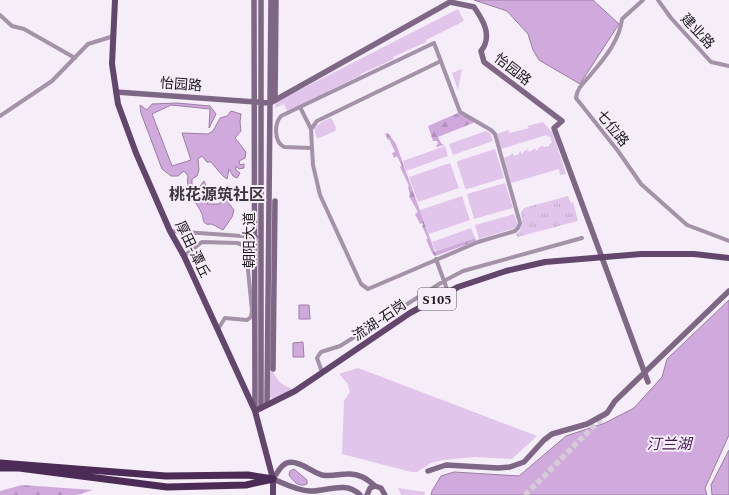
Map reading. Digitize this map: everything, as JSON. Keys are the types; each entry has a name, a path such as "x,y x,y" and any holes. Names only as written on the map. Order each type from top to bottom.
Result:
{"highway":[{"path":"0,463 166,476 248,475 273,479"},
{"path":"0,468 19,468 167,487 246,485 273,479"},
{"path":"0,472 19,468"}],"main road":[{"name":"厚田-潭丘","path":"115,0 112,64 118,104 136,153 170,231 184,256 218,329 261,408"},
{"name":"流湖-石岗","path":"261,408 295,391 410,313 458,287 500,273 537,264 641,254 694,254 729,258"},
{"path":"261,408 273,479 273,495"}],"street":[{"path":"218,329 225,318 248,320 251,317 252,310 258,102 254,0"},
{"name":"朝阳大道","path":"261,0 258,102 261,237 261,408"},
{"name":"朝阳大道","path":"261,408 270,103 271,0"},
{"path":"275,100 276,0"},
{"name":"七位路","path":"643,0 622,19 621,29 614,42 592,73 583,82 576,93 576,98 618,151 641,184 687,226 729,241"},
{"name":"建业路","path":"658,0 671,18 712,62 729,66"},
{"name":"怡园路","path":"116,92 270,103 450,2 474,7 480,15 487,35 486,44 481,51 484,62 562,121 554,128 648,382"},
{"path":"0,16 12,26 24,29 75,58"},
{"path":"0,116 52,81 88,44 114,36"},
{"path":"300,107 311,129 313,165 320,195 361,284 364,287 368,289 374,287 478,242 515,231 520,223 495,134 491,130 460,112 434,42 281,116 278,119 278,142 284,147 312,148"},
{"path":"311,129 317,121 441,61"},
{"path":"273,370 276,201"},
{"path":"170,231 261,237"},
{"path":"322,372 317,358 321,352 340,346 444,281 464,271 582,238"},
{"path":"184,256 202,242 237,243 243,245 246,250 252,284 261,408"},
{"path":"436,259 448,292"},
{"path":"252,284 261,279"},
{"path":"428,471 446,465 498,468 510,467 524,462 544,440 552,434 587,424 607,413 615,401 729,291"},
{"path":"273,479 286,467 293,465 325,478 333,479 350,477 363,479 374,486 381,488 385,495"},
{"path":"273,479 292,490 301,492 309,493 337,489 348,491 357,495"},
{"path":"273,479 298,489 310,491 344,487 354,489 360,495"},
{"path":"367,495 368,490 374,486"}],"green space":[{"path":"458,9 464,21 426,40 426,42 393,57 394,59 361,74 328,91 329,92 287,111 284,104 275,108 276,102"},
{"path":"462,69 458,90 452,73"},
{"path":"458,113 474,121 473,123 438,137 444,145 437,147 436,146 438,143 437,141 433,141 428,126"},
{"path":"330,118 332,119 336,128 335,131 317,139 314,128"},
{"path":"543,122 553,133 566,174 560,175 559,169 511,183 504,158 513,153 514,156 519,154 521,151 521,154 528,149 529,152 535,148 538,150 538,148 543,145 543,147 549,146 549,144 552,143 550,136 548,137 547,135 501,149 497,134 508,130 510,133 529,128 527,126"},
{"path":"486,131 490,133 493,141 453,155 449,144"},
{"path":"388,133 396,144 435,252 475,238 476,241 435,256 432,253 426,239 428,239 422,226 423,225 422,223 420,224 415,214 418,212 409,196 409,186 400,167 402,166 397,156 394,158 392,153 395,152 385,134"},
{"path":"445,146 448,156 406,171 403,161"},
{"path":"495,149 504,178 467,189 465,188 457,163 458,161"},
{"path":"450,163 459,188 418,202 409,177"},
{"path":"505,183 513,208 474,219 467,194"},
{"path":"462,196 470,220 429,234 420,210"},
{"path":"568,196 571,203 573,202 578,221 517,237 516,234 520,231 522,221 521,212 524,208"},
{"path":"514,214 518,226 479,239 475,225"},
{"path":"471,228 475,238 436,252 432,242"},
{"path":"358,368 537,436 512,459 475,457 443,460 431,463 417,472 411,472 342,454 344,401 350,392 347,383 339,374"},
{"path":"269,372 273,372 280,382 291,388 290,390 274,399 269,398"},
{"path":"22,485 93,490 77,495 0,495 0,491"},
{"path":"398,488 425,492 424,495 401,495"}],"water":[{"path":"474,0 593,0 619,24 580,84 539,60 533,50 528,34 507,11"},
{"path":"177,103 210,106 216,114 209,128 210,109 171,105 152,114 172,166 191,160 182,133 208,134 213,131 220,118 227,116 231,111 241,114 241,131 235,138 246,152 245,158 239,161 240,165 244,164 244,168 239,169 236,166 236,170 240,173 237,178 233,176 229,169 227,179 211,162 207,162 202,156 198,159 199,170 197,176 192,179 192,188 195,192 204,181 208,191 213,196 207,204 218,204 226,200 234,210 232,217 223,230 203,221 200,209 188,188 188,176 184,171 178,176 171,176 162,169 141,113 140,105 147,110 152,104"},
{"name":"汀兰湖","path":"729,300 729,435 705,488 707,495 431,495 441,476 454,472 519,476 566,436 605,423 634,408 662,377 667,359"},
{"path":"299,305 309,305 310,319 299,319"},
{"path":"303,342 304,357 293,357 293,343"},
{"path":"729,450 729,495 712,495 711,485"},
{"path":"294,469 307,480 307,484 301,485 292,480 289,475 290,471"}],"tunnel":[{"path":"525,495 605,415"}],"district":[{"name":"桃花源筑社区","path":"217,194"}]}
